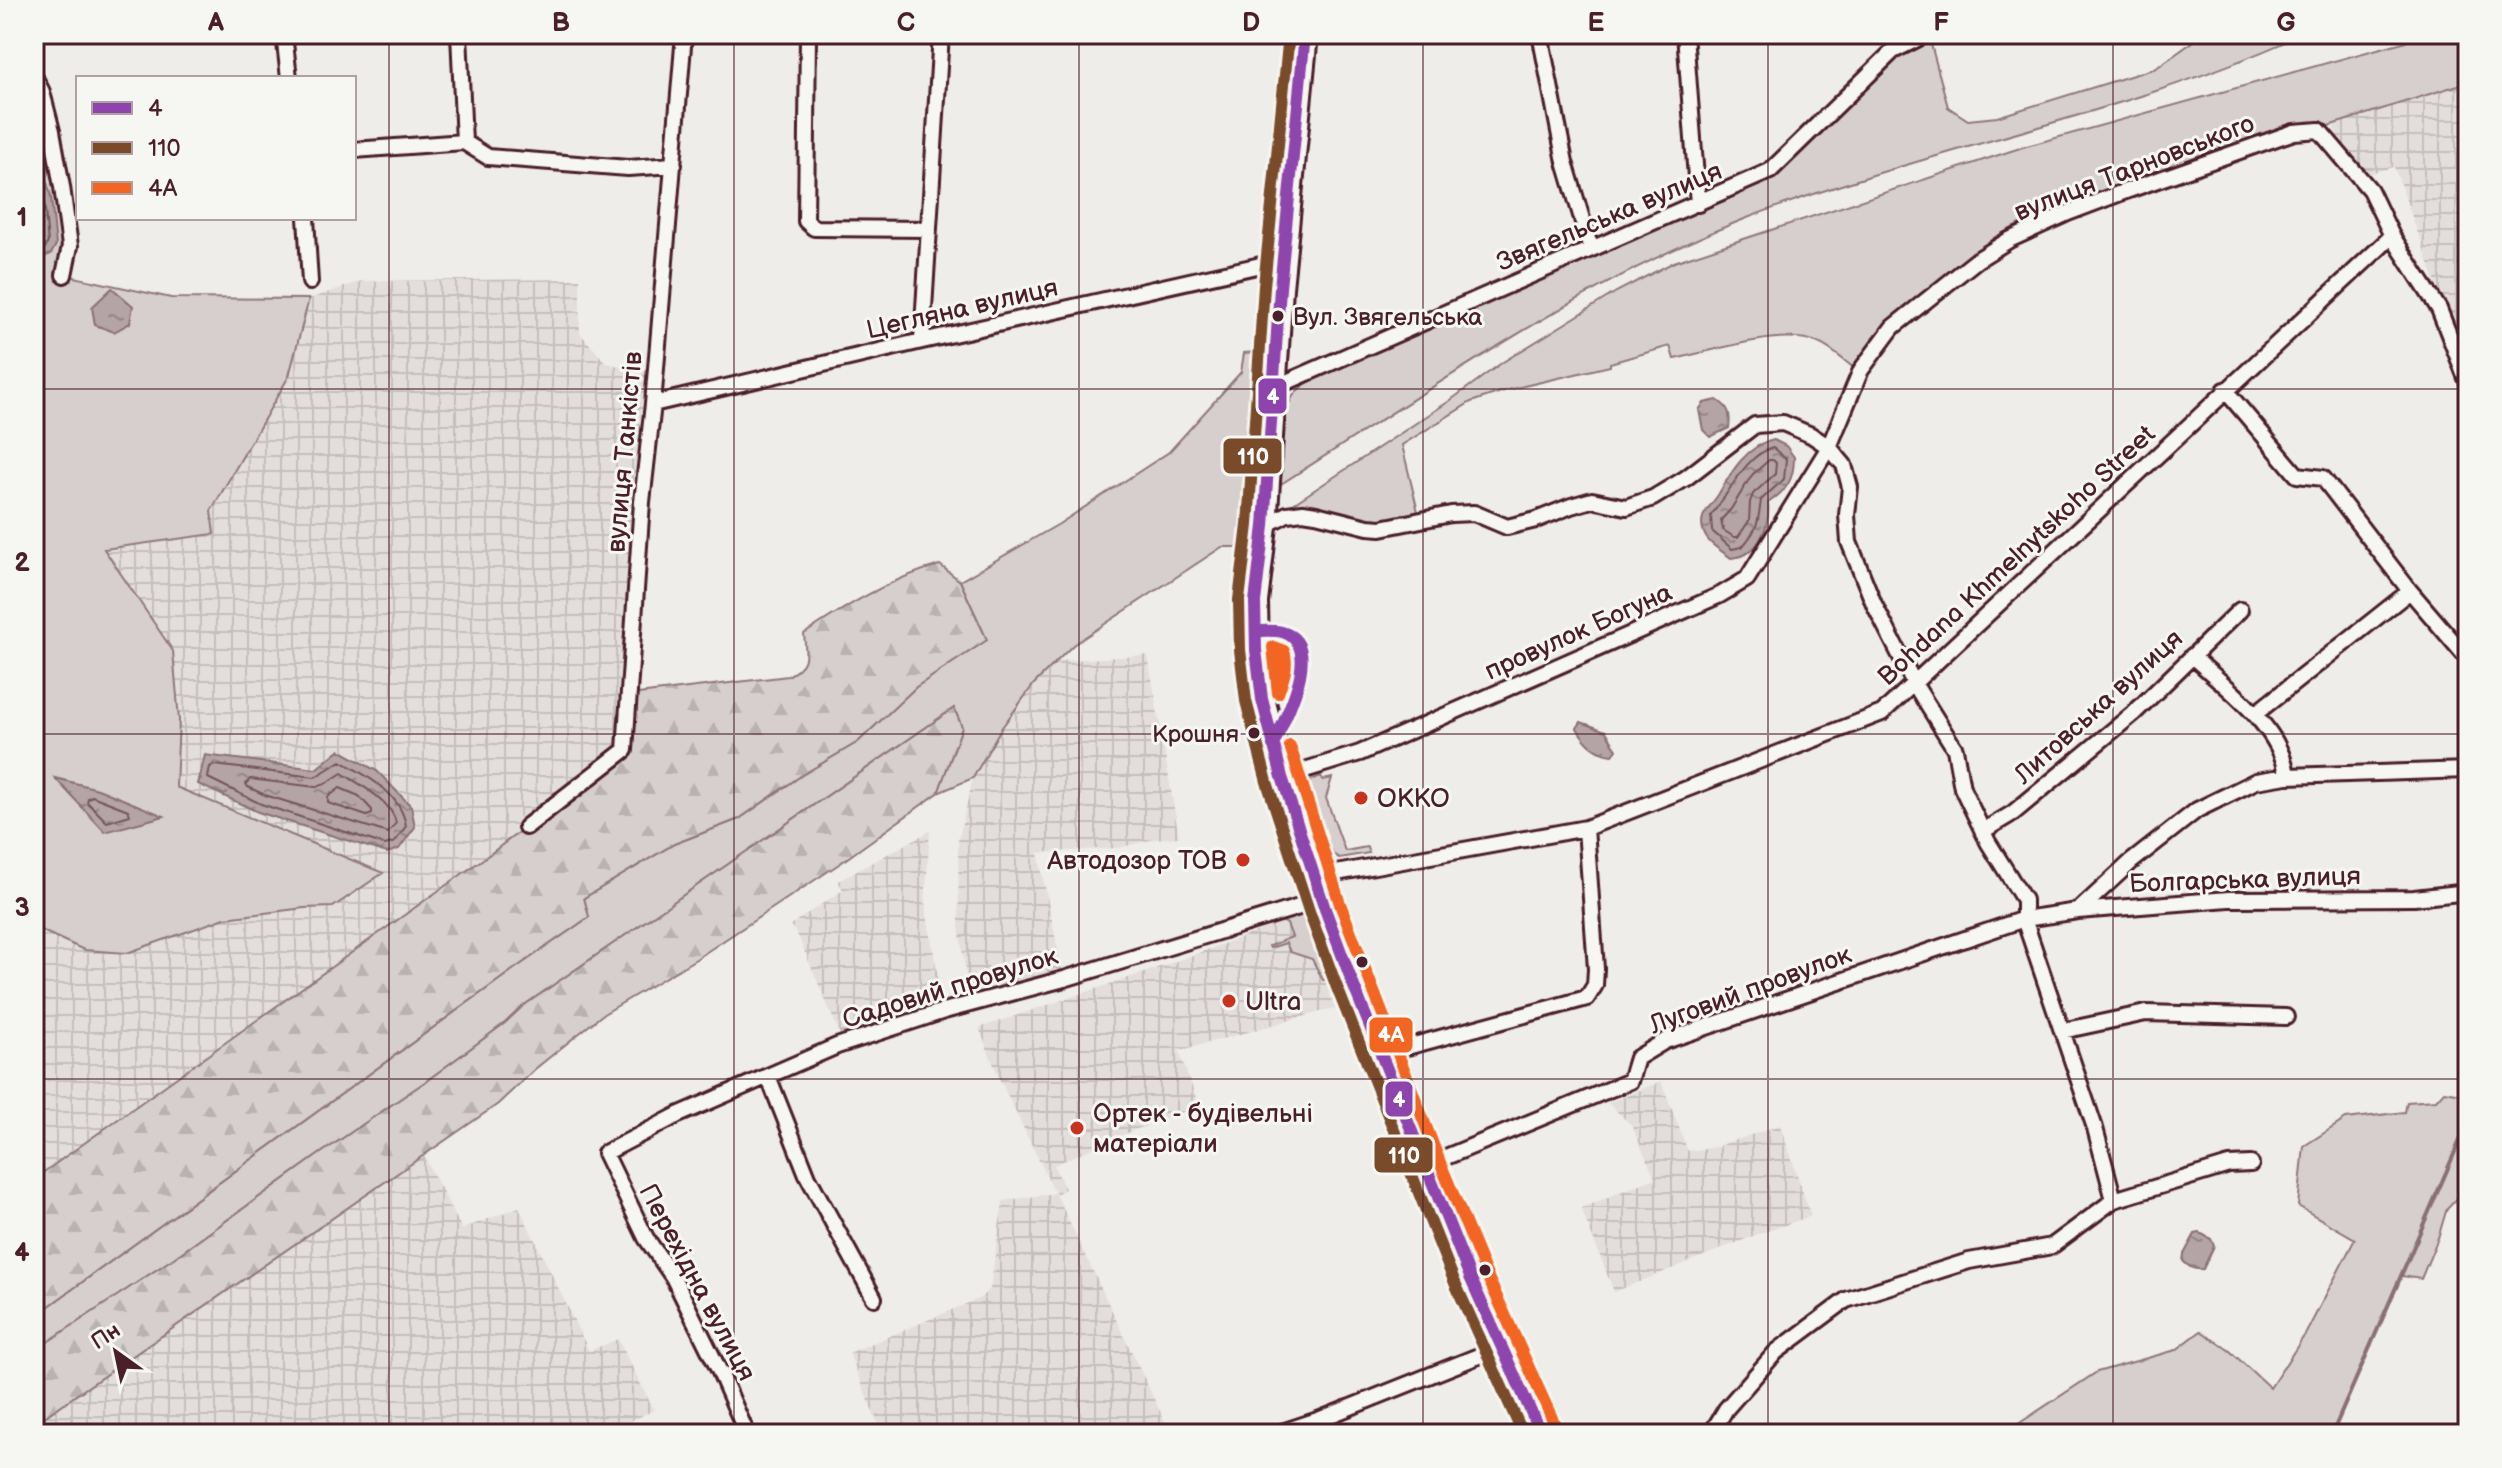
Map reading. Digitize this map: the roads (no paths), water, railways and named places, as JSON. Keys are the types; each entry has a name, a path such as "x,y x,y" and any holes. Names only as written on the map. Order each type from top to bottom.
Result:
{"highway":[{"path":"1305,34 1255,602 1256,650 1262,699 1282,777 1322,900 1424,1166 1541,1434"}],"street":[{"path":"284,34 289,76"},
{"path":"459,34 464,142"},
{"name":"вулиця Танкістів","path":"526,827 625,750 642,502 684,34"},
{"path":"808,34 806,221 814,228 928,229"},
{"path":"922,341 941,34"},
{"path":"1540,34 1565,162 1591,249"},
{"path":"1685,34 1698,204"},
{"name":"Звягельська вулиця","path":"1273,388 1770,171 1893,51 1927,34"},
{"path":"34,76 42,92 52,131 62,187 70,246 64,275"},
{"name":"вулиця Тарновського","path":"1829,447 1861,370 1893,327 1977,260 2009,240 2126,191 2294,132 2319,130 2370,190 2392,236"},
{"path":"356,150 464,142 488,157 628,168 674,165"},
{"path":"306,220 310,282"},
{"path":"2392,236 2439,309 2468,378"},
{"name":"Bohdana Khmelnytskoho Street","path":"1314,877 1586,828 1882,713 2392,236"},
{"name":"Цегляна вулиця","path":"653,404 1283,260"},
{"path":"2225,390 2297,475 2323,478 2410,591 2468,659"},
{"path":"1264,526 1287,514 1303,512 1381,528 1451,514 1474,513 1507,527 1592,500 1626,507 1653,498 1686,478 1755,425 1783,423 1829,447 1844,465 1850,487 1847,515 1849,542 1874,604 1915,685 1955,749 1962,788 1983,831 2024,900 2024,919 2095,1128 2114,1200"},
{"name":"провулок Богуна","path":"1282,777 1360,753 1720,595 1747,579 1829,447"},
{"path":"2255,714 2410,591"},
{"name":"Литовська вулиця","path":"1983,831 2013,813 2134,713 2240,610"},
{"path":"2192,656 2255,714 2280,749 2286,762 2287,776"},
{"path":"2078,911 2131,862 2197,810 2256,781 2287,776 2468,770"},
{"path":"1381,1054 1587,998 1595,985 1596,969 1586,828"},
{"name":"Болгарська вулиця","path":"2024,919 2078,911 2229,899 2414,898 2468,892"},
{"name":"Садовий провулок","path":"605,1153 678,1115 837,1046 936,1013 1064,979 1322,900"},
{"name":"Луговий провулок","path":"1424,1166 1630,1081 1637,1058 1665,1041 2024,919"},
{"path":"2062,1031 2146,1013 2286,1017"},
{"path":"768,1076 808,1177 874,1298"},
{"name":"Перехідна вулиця","path":"605,1153 646,1238 673,1277 747,1434"},
{"path":"1711,1434 1726,1409 1776,1352 1846,1300 1969,1261 2052,1246 2114,1200 2229,1165 2251,1164"},
{"path":"1276,1434 1501,1347"}],"water":[{"path":"34,165 46,179 51,197 56,245 51,254 34,261"},
{"path":"112,288 133,306 130,323 114,332 95,325 92,307"},
{"path":"1717,400 1728,411 1729,428 1710,437 1703,430 1699,410 1704,403"},
{"path":"1774,440 1786,446 1794,457 1791,478 1785,489 1768,503 1768,518 1756,546 1744,555 1731,558 1706,537 1702,527 1703,516 1741,461 1756,447"},
{"path":"1581,722 1606,731 1617,750 1613,755 1597,750 1588,742 1577,728"},
{"path":"339,750 377,771 411,806 415,827 399,849 387,853 258,812 198,784 205,755 316,769"},
{"path":"55,778 98,789 164,816 105,832"},
{"path":"2200,1233 2211,1239 2214,1246 2203,1269 2192,1268 2183,1261 2195,1234"}],"waterway":[{"path":"2332,1434 2468,1122"}],"place":[{"name":"Вул. Звягельська","path":"1278,316"},
{"name":"Крошня","path":"1254,733"},
{"name":"OKKO","path":"1361,798"},
{"name":"Автодозор ТОВ","path":"1243,860"},
{"name":"Ultra","path":"1229,1001"},
{"name":"Ортек - будівельні матеріали","path":"1077,1128"}]}
